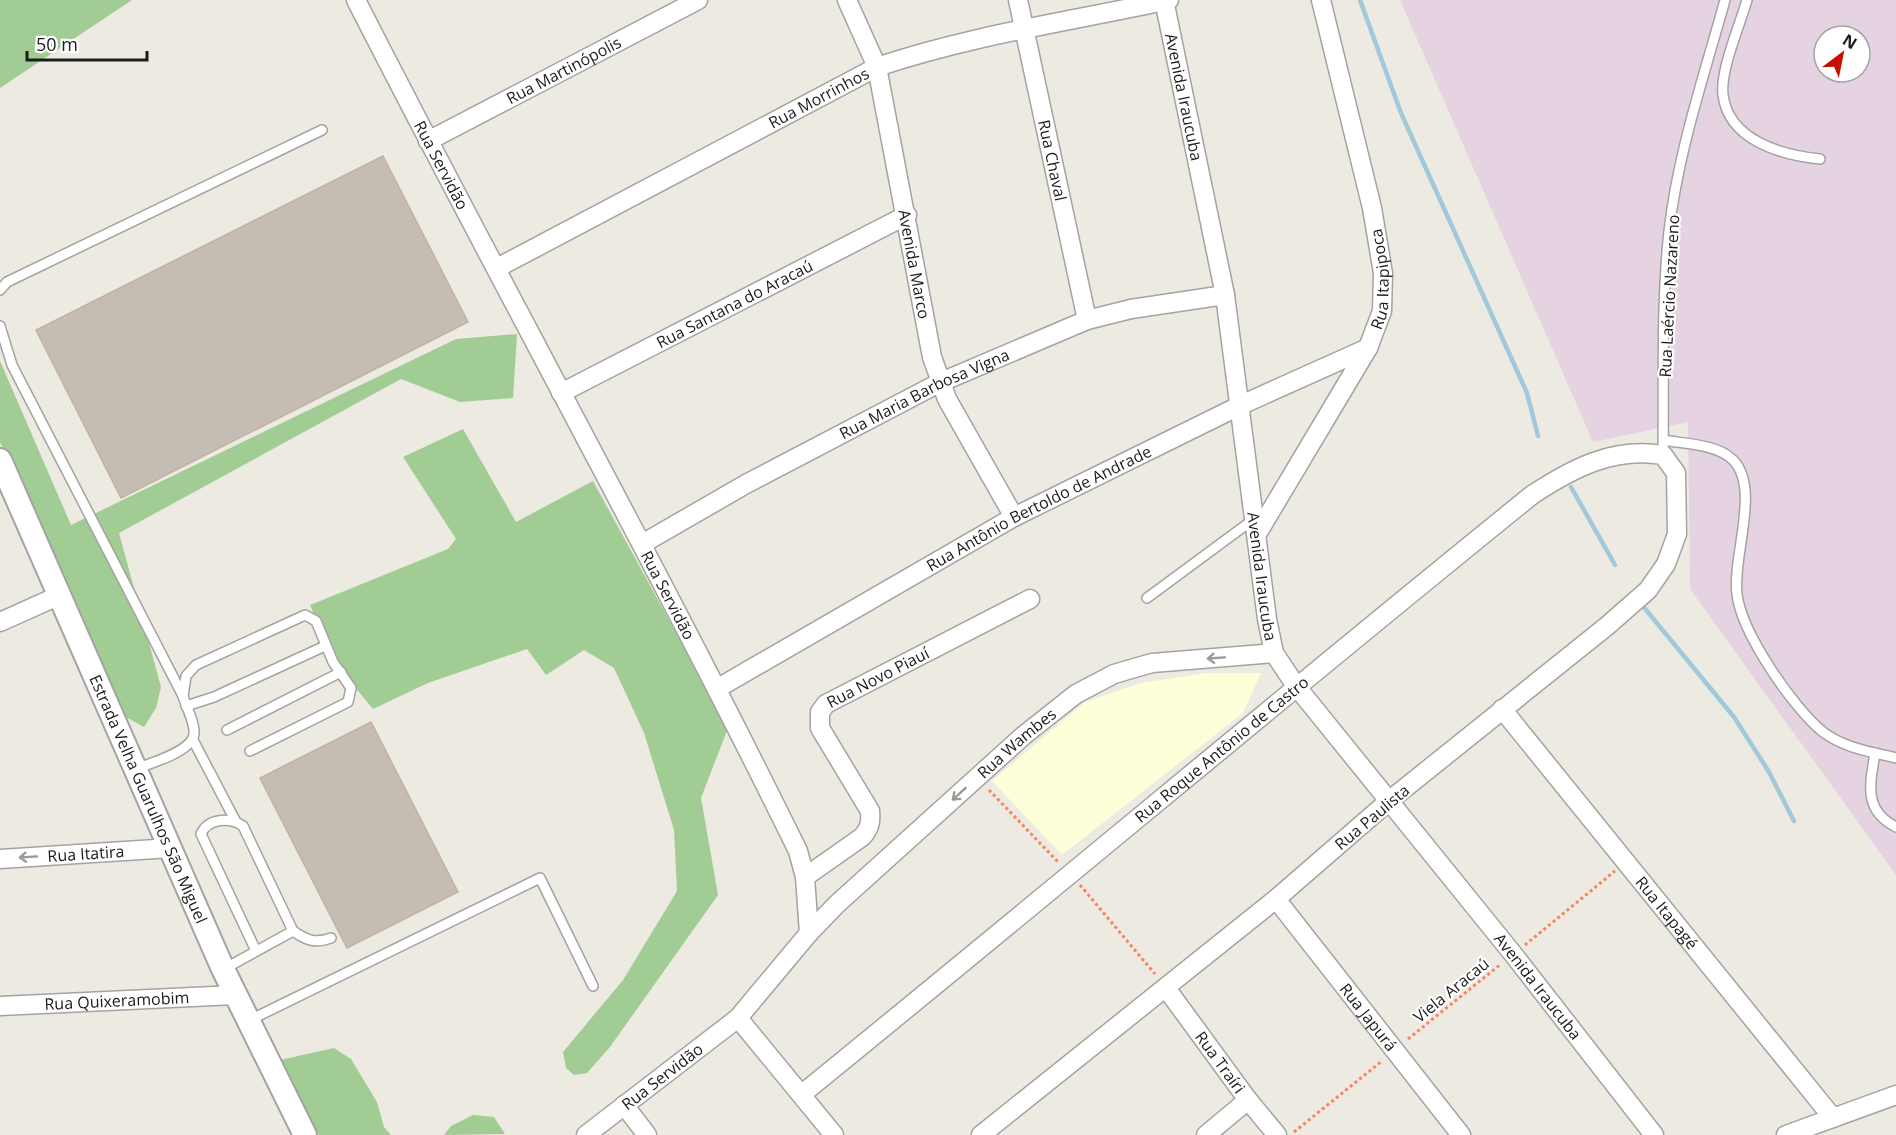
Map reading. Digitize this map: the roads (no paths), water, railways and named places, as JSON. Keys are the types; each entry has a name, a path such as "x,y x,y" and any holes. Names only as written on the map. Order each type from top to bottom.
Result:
{"street":[{"name":"Rua Servidão","path":"356,0 428,141 497,267 561,393 718,688 798,851 806,877 809,933 738,1018 586,1135"},
{"name":"Rua Martinópolis","path":"428,141 698,0"},
{"name":"Avenida Marco","path":"847,0 877,67 907,215 932,357 939,383 1014,517"},
{"name":"Rua Chaval","path":"1018,0 1087,320"},
{"name":"Rua Morrinhos","path":"497,267 877,67 907,57 1025,29 1166,0"},
{"name":"Avenida Iraucuba","path":"1166,0 1226,295 1267,619 1274,653 1296,686 1513,954 1654,1135"},
{"name":"Rua Itapipoca","path":"1256,526 1368,348 1382,311 1383,273 1372,208 1321,0"},
{"name":"Rua Santana do Aracaú","path":"561,393 907,215"},
{"name":"Rua Maria Barbosa Vigna","path":"642,544 746,484 939,383 1087,320 1131,309 1226,295"},
{"name":"Rua Antônio Bertoldo de Andrade","path":"718,688 1014,517 1241,405 1368,348"},
{"name":"Rua Roque Antônio de Castro","path":"801,1094 1071,875 1296,686 1532,495 1567,472 1596,461 1663,448"},
{"name":"Rua Paulista","path":"981,1135 1276,899 1390,800 1648,590 1666,564 1677,534 1676,473 1663,448"},
{"name":"Estrada Velha Guarulhos São Miguel","path":"0,460 223,969 305,1135"},
{"path":"0,622 58,596"},
{"name":"Rua Novo Piauí","path":"806,877 862,837 869,829 871,820 870,811 820,728 820,711 826,704 1030,599"},
{"name":"Rua Wambes","path":"809,933 837,904 1015,743 1076,694 1114,674 1152,663 1274,653"},
{"name":"Rua Itapagé","path":"1502,709 1833,1118"},
{"name":"Rua Itatira","path":"0,859 171,848"},
{"name":"Rua Japurá","path":"1276,899 1461,1135"},
{"name":"Rua Traíri","path":"1166,988 1248,1100 1277,1135"},
{"name":"Rua Quixeramobim","path":"0,1006 235,995"},
{"path":"738,1018 834,1135"},
{"path":"1786,1135 1896,1095"},
{"path":"1206,1135 1248,1100"},
{"path":"624,1106 647,1135"}],"lane":[{"name":"Rua Laércio Nazareno","path":"1663,448 1664,308 1669,231 1682,156 1725,0"},
{"path":"1747,0 1726,74 1723,93 1727,111 1739,127 1757,142 1776,151 1820,159"},
{"path":"0,290 8,282 322,129"},
{"path":"0,326 12,365 183,696 195,731 193,740 187,748 135,769"},
{"path":"1663,448 1719,451 1738,466 1742,473 1746,496 1737,564 1737,594 1745,623 1758,649 1812,720 1824,732 1841,742 1896,758"},
{"path":"1148,598 1256,526"},
{"path":"183,696 186,676 196,665 305,615 316,621 325,646 351,688 348,702 250,751"},
{"path":"186,706 214,698 325,646"},
{"path":"227,730 341,672"},
{"path":"193,740 235,820 243,826 293,931 307,940 321,942 331,939"},
{"path":"1875,753 1870,784 1871,801 1884,821 1896,827"},
{"path":"235,820 225,819 207,825 201,834 256,951"},
{"path":"248,1022 540,878 593,986"},
{"path":"223,969 293,931"}],"waterway":[{"path":"1360,0 1401,113 1527,393 1538,436"},
{"path":"1571,487 1615,565"},
{"path":"1642,605 1734,717 1769,772 1794,821"}]}
